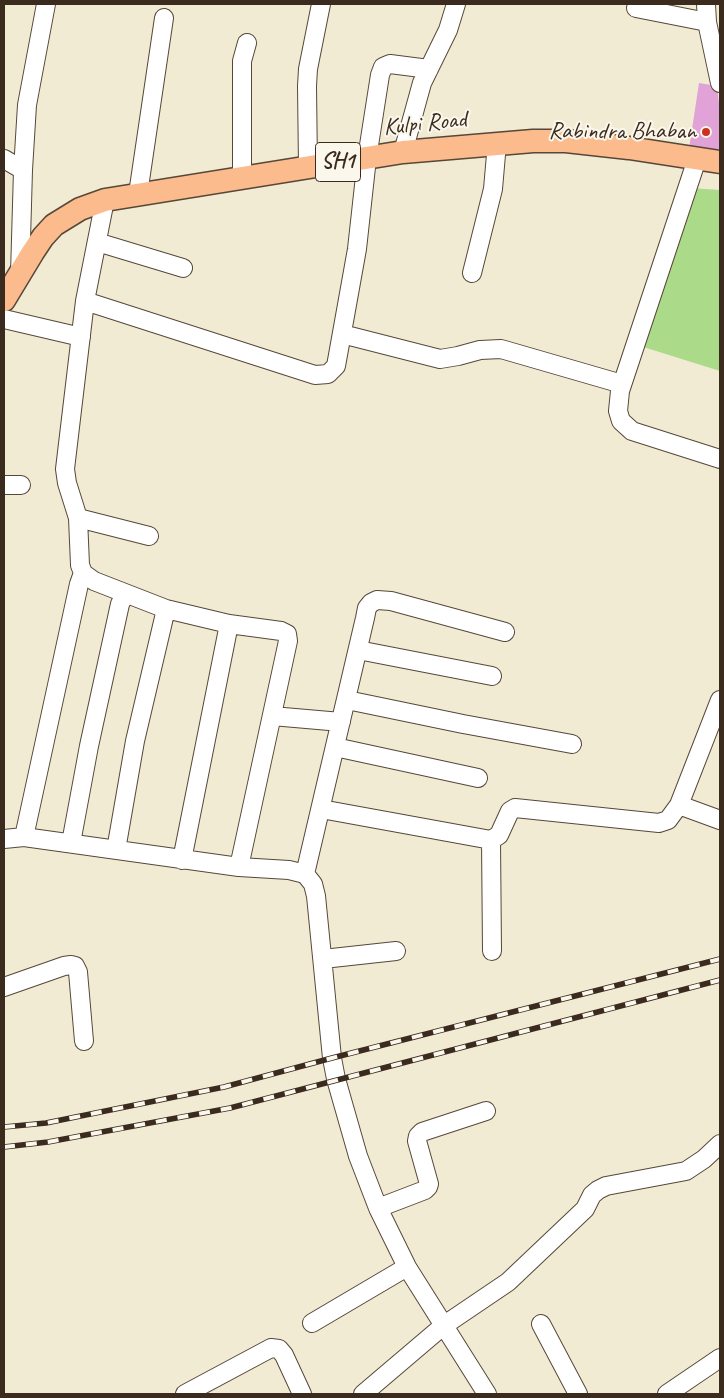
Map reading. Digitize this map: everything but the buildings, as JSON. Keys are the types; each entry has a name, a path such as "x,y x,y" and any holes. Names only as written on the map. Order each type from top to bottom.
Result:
{"main road":[{"name":"Kulpi Road","path":"4,300 43,237 54,226 80,209 105,200 403,152 498,143 566,141 629,148 720,162"}],"street":[{"path":"20,274 27,105 46,4"},
{"path":"308,167 308,69 321,4"},
{"path":"403,152 422,83 448,30 456,4"},
{"path":"706,4 707,22 720,83"},
{"path":"636,8 707,22"},
{"path":"138,194 164,18"},
{"path":"242,177 242,61 247,43"},
{"path":"85,301 315,375 328,374 336,366 357,249 367,158 380,75 383,67 390,64 429,69"},
{"path":"472,272 493,189 498,143"},
{"path":"4,159 23,170"},
{"path":"697,159 622,384 618,411 621,421 632,431 720,460"},
{"path":"105,200 85,301 64,469 78,518 80,565 83,573 94,581 166,609 229,624 281,631 287,634 288,642 239,868"},
{"path":"97,242 183,268"},
{"path":"4,319 81,337"},
{"path":"342,334 440,359 480,350 500,349 622,384"},
{"path":"4,484 21,485"},
{"path":"78,518 149,536"},
{"path":"24,837 79,584 83,573"},
{"path":"71,843 89,746 120,604 125,594"},
{"path":"305,874 367,608 371,602 377,600 391,601 505,632"},
{"path":"116,850 135,741 166,609"},
{"path":"182,860 229,624"},
{"path":"358,650 492,676"},
{"path":"347,700 572,744"},
{"path":"321,810 491,840 499,835 510,812 515,808 659,823 668,820 679,805 714,730 720,700"},
{"path":"272,716 341,722"},
{"path":"335,747 478,778"},
{"path":"679,805 720,820"},
{"path":"4,839 24,837 239,868 289,870 305,874 313,884 316,896 332,1058 336,1079 358,1156 378,1208 407,1267 486,1394"},
{"path":"491,840 492,951"},
{"path":"323,959 396,951"},
{"path":"4,987 64,966 75,966 78,972 84,1041"},
{"path":"378,1208 425,1190 428,1187 429,1184 417,1141 418,1136 422,1132 486,1112"},
{"path":"363,1394 444,1326 508,1282 584,1209 592,1195 598,1190 606,1186 686,1171 704,1159 720,1144"},
{"path":"312,1323 407,1267"},
{"path":"540,1324 578,1394"},
{"path":"185,1394 271,1348 279,1349 284,1355 302,1394"},
{"path":"668,1394 720,1358"}],"green space":[{"path":"691,188 720,190 720,371 637,345"}],"railway":[{"path":"4,1127 46,1123 224,1087 720,959"},
{"path":"4,1147 48,1142 230,1108 720,980"}],"place":[{"name":"Rabindra Bhaban","path":"706,132"}]}
